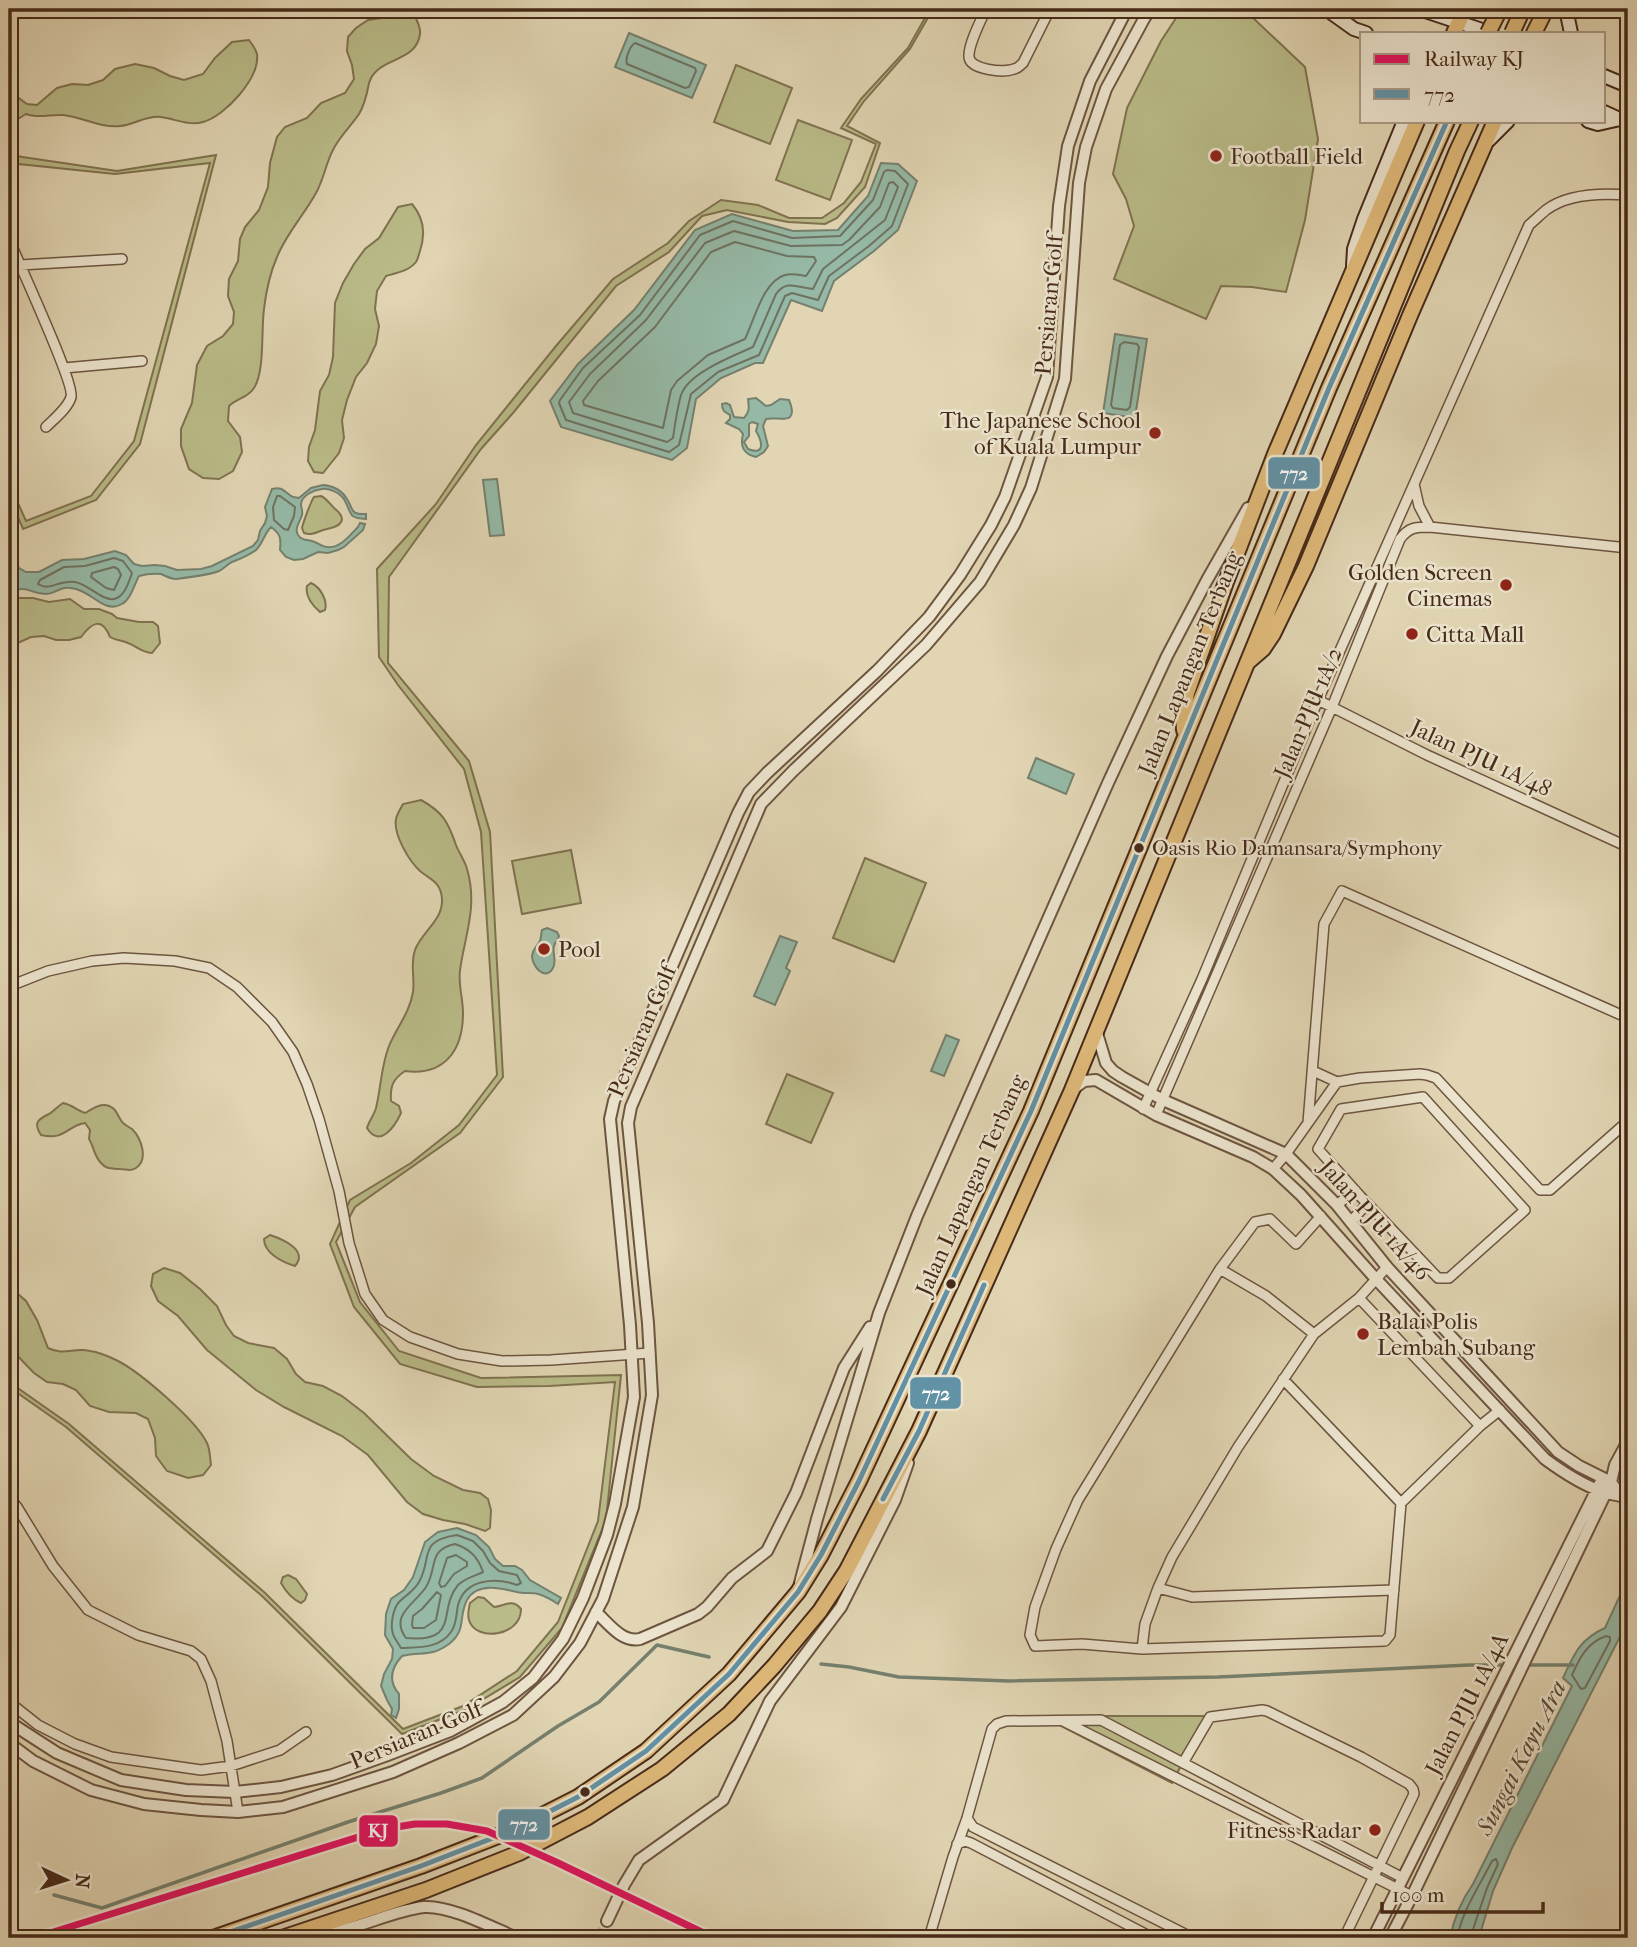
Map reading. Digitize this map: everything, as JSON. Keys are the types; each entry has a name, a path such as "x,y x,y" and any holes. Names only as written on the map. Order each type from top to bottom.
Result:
{"main road":[{"path":"1326,9 1354,29 1363,32"},
{"path":"1419,9 1457,28 1483,32"},
{"path":"1457,28 1465,9"},
{"path":"1490,32 1500,9"},
{"path":"1510,9 1534,9"},
{"path":"1512,32 1523,9"},
{"path":"1534,32 1546,9"},
{"path":"1566,9 1571,32"},
{"path":"1606,76 1628,86"},
{"path":"1606,113 1624,121"},
{"path":"1591,122 1598,124 1624,121"},
{"path":"1352,274 1354,249 1364,219 1404,122"},
{"path":"1185,735 1183,713 1187,693 1226,582 1275,454 1417,122"},
{"name":"Jalan Lapangan Terbang","path":"213,1938 291,1913 512,1831 578,1797 646,1751 729,1674 798,1592 821,1555 859,1481 1031,1111 1328,388 1446,122"},
{"path":"282,1938 426,1889 519,1853 588,1818 662,1769 736,1707 796,1642 847,1570 919,1431 1072,1090 1471,122"},
{"path":"1485,122 1485,144"},
{"path":"1247,663 1263,649 1273,634 1306,566 1411,313 1495,122"},
{"path":"1485,144 1507,122"}],"street":[{"path":"986,9 969,58 971,63 979,66 1004,71 1017,69 1023,63 1050,9"},
{"name":"Persiaran Golf","path":"9,1722 57,1753 121,1780 186,1790 235,1792 281,1787 332,1775 450,1731 503,1702 533,1678 563,1639 607,1535 634,1397 610,1119 614,1101 749,792 781,758 877,671 929,617 960,575 1005,497 1047,377 1059,206 1068,146 1090,81 1127,9"},
{"name":"Persiaran Golf","path":"9,1743 33,1761 90,1790 144,1804 237,1812 283,1807 393,1772 459,1743 513,1715 554,1677 580,1643 606,1590 633,1507 652,1395 628,1123 631,1107 761,804 926,645 980,582 1014,525 1031,488 1065,379 1079,183 1086,147 1106,89 1152,9"},
{"name":"Jalan PJU 1A/2","path":"1143,1109 1202,979 1318,701 1529,225 1548,208 1569,200 1604,193 1628,195"},
{"path":"9,239 64,368 72,394 70,400 46,427"},
{"path":"20,265 122,259"},
{"path":"64,368 142,361"},
{"path":"798,1592 879,1313 918,1216 1108,783 1167,656 1238,528 1275,454"},
{"path":"1415,484 1419,506 1430,527"},
{"name":"Jalan PJU 1A/2","path":"1156,1115 1332,707 1400,538 1411,527 1430,527 1628,548"},
{"name":"Jalan PJU 1A/48","path":"1318,701 1427,755 1628,847"},
{"path":"781,758 793,771"},
{"path":"1308,1123 1324,924 1342,891 1628,1018"},
{"path":"10,986 48,971 92,961 124,958 175,961 209,968 237,987 272,1021 293,1052 319,1119 339,1191 349,1243 365,1294 383,1320 410,1337 458,1354 502,1361 650,1353"},
{"name":"Jalan PJU 1A/46","path":"1096,1030 1102,1054 1113,1071 1163,1100 1286,1154 1337,1205 1388,1267 1558,1452 1604,1485"},
{"path":"1313,1071 1337,1082 1420,1074 1436,1078 1540,1190 1546,1192 1628,1121"},
{"name":"Jalan PJU 1A/46","path":"1072,1090 1084,1081 1096,1080 1143,1109 1253,1157 1273,1169 1321,1216 1545,1459 1581,1482 1604,1485"},
{"path":"1273,1169 1337,1082"},
{"path":"1423,1097 1525,1210 1448,1278 1438,1278 1355,1190 1318,1149 1341,1109 1423,1097"},
{"path":"1337,1205 1355,1190"},
{"path":"1350,1221 1367,1204"},
{"path":"1321,1216 1296,1244 1270,1219 1255,1222 1220,1269 1077,1500 1035,1607 1030,1635 1035,1646 1082,1644 1142,1649 1385,1641 1390,1635 1401,1503 1500,1409"},
{"path":"1142,1649 1145,1624 1172,1557 1238,1447 1314,1334 1359,1298 1388,1267"},
{"path":"1220,1269 1266,1296 1314,1334"},
{"path":"1359,1298 1480,1426"},
{"path":"596,1612 623,1637 632,1641 640,1639 698,1614 732,1578 767,1551 796,1493 844,1368 879,1313"},
{"path":"1283,1379 1401,1503"},
{"path":"607,1921 639,1860 723,1800 770,1701 841,1607 863,1566 895,1500 919,1431"},
{"path":"1625,1498 1604,1485 1628,1441"},
{"path":"1581,1482 1590,1504"},
{"name":"Jalan PJU 1A/4A","path":"1390,1938 1412,1896 1505,1688 1515,1655 1590,1504 1604,1485"},
{"name":"Jalan PJU 1A/4A","path":"1373,1938 1505,1688 1527,1657 1604,1485"},
{"path":"9,1497 52,1566 88,1610 138,1635 191,1651 201,1659 211,1681 227,1741 237,1812"},
{"path":"589,1581 606,1590"},
{"path":"1158,1588 1192,1597 1394,1590"},
{"path":"9,1702 38,1725 75,1744 111,1757 201,1770 231,1766 280,1750 306,1732"},
{"path":"1183,1763 1210,1717 1262,1710 1361,1757 1409,1784 1414,1794 1344,1938"},
{"path":"1061,1720 1412,1896"},
{"path":"929,1938 992,1729 1006,1721 1101,1720 1404,1878"},
{"path":"967,1818 974,1827 1193,1938"},
{"path":"957,1843 971,1843 1153,1938"},
{"path":"304,1931 343,1930 425,1907 464,1915 517,1938"}],"shaded area":[{"path":"395,9 413,9 420,30 417,44 404,56 373,74 361,110 334,148 316,193 281,249 272,269 266,296 257,381 249,394 229,406 228,421 240,437 242,452 233,471 219,479 203,478 189,469 181,446 181,429 192,403 197,365 207,346 223,336 233,324 234,312 228,296 229,279 238,261 240,239 245,227 259,210 268,187 270,163 277,137 285,127 307,118 321,103 345,93 354,79 347,51 348,37 368,20 382,18"},
{"path":"930,9 933,9 910,49 864,101 847,126 880,143 865,187 837,218 825,224 788,222 727,210 702,216 669,252 616,286 481,449 389,577 388,663 469,761 490,832 503,1077 460,1133 355,1207 336,1242 360,1302 399,1351 481,1378 621,1375 606,1520 562,1628 520,1677 467,1709 402,1734 262,1596 66,1427 9,1387 9,1382 69,1424 264,1592 403,1729 463,1706 517,1671 558,1622 598,1521 615,1382 477,1387 400,1364 354,1307 330,1244 350,1200 411,1163 459,1125 497,1075 481,832 464,769 379,657 377,569 436,504 476,445 613,279 668,243 689,221 721,200 758,205 789,218 822,218 844,203 861,182 876,144 841,128 861,99 908,48"},
{"name":"Football Field","path":"1182,9 1235,9 1250,15 1305,67 1318,139 1305,220 1286,292 1221,286 1206,319 1114,279 1134,226 1126,199 1113,174 1127,108 1161,41"},
{"path":"249,40 257,54 253,74 231,104 203,122 187,123 156,117 112,126 63,115 26,114 13,122 9,121 9,91 27,104 37,105 57,88 72,84 88,85 103,80 115,69 135,64 184,80 203,74 232,42"},
{"path":"736,65 792,88 770,144 714,122"},
{"path":"798,120 852,140 830,200 776,180"},
{"path":"9,155 117,171 216,155 140,444 96,500 23,529 9,496 9,483 26,521 91,496 134,441 210,163 115,174 9,163"},
{"path":"412,204 423,226 418,258 410,268 386,276 377,291 375,309 379,326 376,344 367,363 356,377 347,400 342,420 344,438 339,453 323,473 314,472 308,461 309,447 315,430 320,391 329,375 333,357 335,303 343,283 365,249 379,238 398,207"},
{"path":"321,496 341,515 341,522 316,533 304,533 302,528 311,503 314,497"},
{"path":"311,583 322,594 325,610 320,612 310,600 307,586"},
{"path":"16,598 49,602 70,599 84,609 99,609 117,618 153,622 158,626 160,643 152,653 145,652 110,637 104,626 97,624 81,637 56,640 44,636 31,637 9,647 9,600"},
{"path":"421,800 440,813 447,824 466,866 470,883 470,920 460,976 462,1027 449,1058 431,1069 405,1071 395,1080 391,1101 399,1106 401,1113 387,1133 377,1136 367,1128 376,1108 386,1054 411,999 415,950 436,920 441,907 438,885 411,861 397,832 396,819 403,804"},
{"path":"571,850 581,903 522,914 512,861"},
{"path":"865,858 926,883 894,962 833,938"},
{"path":"787,1074 833,1093 811,1143 766,1124"},
{"path":"63,1103 85,1113 103,1105 114,1109 138,1138 143,1154 140,1164 130,1170 103,1165 95,1154 89,1139 90,1130 85,1123 56,1136 41,1135 38,1122"},
{"path":"270,1235 287,1242 296,1250 299,1255 295,1266 270,1253 264,1239"},
{"path":"164,1268 180,1273 200,1289 217,1306 234,1336 248,1343 274,1348 287,1359 296,1374 305,1382 323,1386 342,1396 364,1413 411,1459 434,1476 463,1490 480,1493 488,1499 491,1510 490,1528 485,1531 423,1514 407,1502 368,1455 342,1436 256,1390 207,1350 178,1316 158,1301 151,1286 153,1274"},
{"path":"9,1286 26,1301 48,1348 100,1353 138,1374 166,1397 201,1433 208,1445 211,1465 203,1475 188,1478 167,1471 156,1456 155,1438 148,1419 136,1413 109,1412 90,1406 76,1390 63,1384 47,1382 34,1373 9,1347"},
{"path":"288,1575 296,1579 307,1594 301,1603 290,1595 281,1583 283,1577"},
{"path":"478,1597 484,1598 494,1607 508,1604 518,1606 521,1609 514,1626 506,1631 488,1634 473,1627 468,1616 470,1603"},
{"path":"1042,1716 1207,1716 1172,1783"}],"water":[{"path":"629,33 706,65 692,98 615,67"},
{"path":"881,163 898,164 917,181 898,230 834,281 822,311 791,300 763,363 755,363 721,378 696,399 687,448 672,460 561,427 550,401 578,364 634,310 695,230 732,214 793,231 838,230 868,196"},
{"path":"1115,334 1147,339 1135,418 1103,413"},
{"path":"756,398 766,406 780,399 789,400 792,408 790,417 766,419 763,426 768,446 756,457 744,449 743,434 739,429 726,423 730,415 722,406 726,403 730,405 734,417 744,418 749,407 748,399","holes":["749,424 758,424 756,431 761,446 758,451 754,451 748,449 744,442 749,436"]},
{"path":"497,479 504,535 490,536 483,480"},
{"path":"323,485 340,491 353,511 366,514 366,519 353,516 338,493 328,489 319,490 302,501 297,532 303,539 332,547 344,541 360,523 365,524 363,530 338,550 318,552 294,560 286,557 280,550 280,537 271,527 256,550 219,571 176,579 161,574 139,576 128,599 117,606 108,606 71,588 46,594 25,589 9,592 9,552 19,568 26,572 39,572 62,560 84,559 115,551 126,555 134,564 142,566 165,566 177,570 212,566 253,546 258,540 267,516 265,507 272,489 281,489 299,498 311,488"},
{"path":"1036,758 1074,774 1066,794 1028,778"},
{"name":"Pool","path":"547,928 557,932 559,936 554,945 553,968 550,972 543,973 537,968 532,956 542,930"},
{"path":"780,936 797,942 786,968 790,971 775,1005 754,996"},
{"path":"946,1035 959,1040 944,1076 931,1071"},
{"path":"457,1528 476,1535 503,1566 515,1566 530,1580 561,1598 558,1604 538,1594 497,1588 483,1589 471,1594 464,1606 455,1639 431,1653 402,1656 395,1665 392,1679 399,1694 396,1718 391,1715 392,1709 381,1686 392,1659 393,1649 385,1635 386,1614 391,1599 404,1590 413,1577 425,1542 438,1532"},
{"path":"1628,1578 1628,1621 1512,1848 1493,1891 1481,1931 1474,1938 1450,1938 1462,1903 1572,1686 1563,1678 1584,1642 1605,1628"}],"waterway":[{"path":"54,1895 102,1908 348,1822 441,1793 482,1778 558,1726 599,1702 657,1645 709,1657"},
{"name":"Sungai Kayu Ara","path":"821,1664 899,1677 1009,1681 1218,1677 1469,1665 1573,1665"}],"tunnel":[{"path":"598,1938 607,1921"}],"rail line":[{"name":"KJ","path":"34,1938 384,1829 415,1824 447,1824 487,1831 714,1938"}],"transit line":[{"name":"772","path":"213,1938 421,1866 511,1831 578,1797 646,1751 729,1674 798,1592 821,1555 859,1481 1031,1111 1329,388 1447,122"},
{"name":"772","path":"883,1499 919,1431 984,1285"}],"place":[{"name":"Football Field","path":"1216,156"},
{"name":"The Japanese School of Kuala Lumpur","path":"1155,433"},
{"name":"Golden Screen Cinemas","path":"1506,585"},
{"name":"Citta Mall","path":"1412,634"},
{"name":"Oasis Rio Damansara/Symphony","path":"1139,848"},
{"name":"Pool","path":"544,949"},
{"name":"Balai Polis Lembah Subang","path":"1363,1334"},
{"name":"Fitness Radar","path":"1375,1830"}]}
